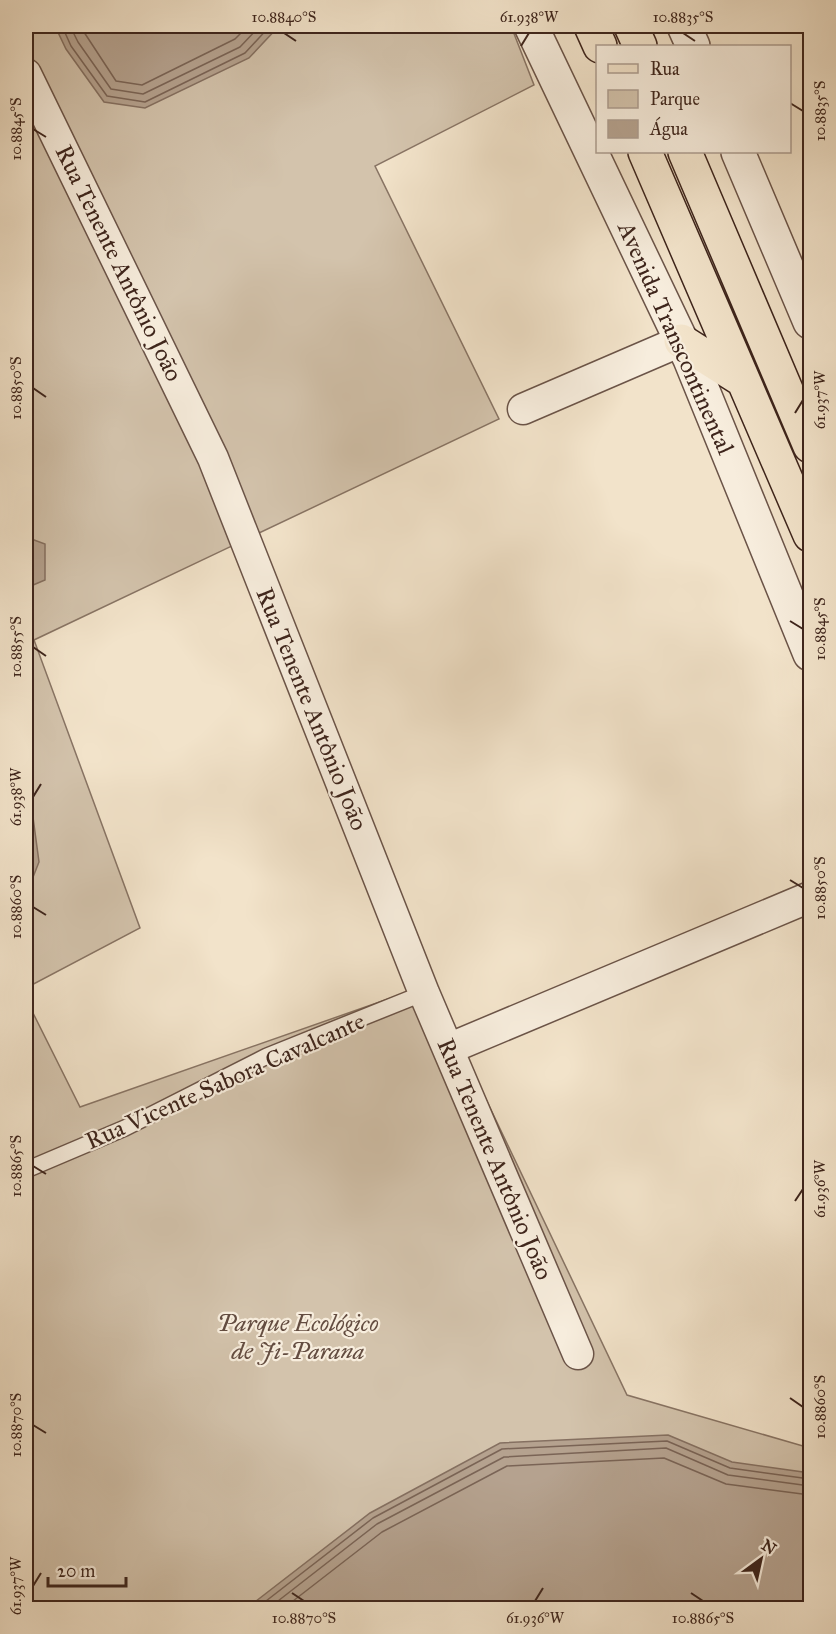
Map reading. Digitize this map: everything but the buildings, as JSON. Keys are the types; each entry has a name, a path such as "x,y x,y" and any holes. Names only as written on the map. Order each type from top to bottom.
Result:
{"main road":[{"path":"591,26 600,45"},
{"path":"631,26 640,45"},
{"name":"Avenida Transcontinental","path":"645,153 810,536"},
{"path":"685,153 810,446"},
{"path":"681,340 741,379"}],"street":[{"name":"Avenida Transcontinental","path":"531,26 681,340 810,654"},
{"path":"684,26 693,45"},
{"name":"Rua Tenente Antônio João","path":"26,74 213,458 424,993 578,1354"},
{"path":"738,153 808,311"},
{"path":"523,409 681,340"},
{"path":"448,1049 810,897"}],"lane":[{"name":"Rua Vicente Sabora Cavalcante","path":"26,1170 124,1128 267,1056 424,993"}],"green space":[{"path":"26,26 511,26 534,85 375,166 499,419 34,640 140,928 26,988"},
{"name":"Parque Ecológico de Ji-Parana","path":"431,984 627,1395 810,1448 810,1608 26,1608 26,999 80,1107"}],"water":[{"path":"55,26 279,26 249,58 145,108 104,102 66,49"},
{"path":"26,537 45,544 45,580 26,588"},
{"path":"26,790 32,810 39,862 26,895"},
{"path":"668,1435 732,1462 810,1473 810,1608 247,1608 370,1513 500,1443"}]}
